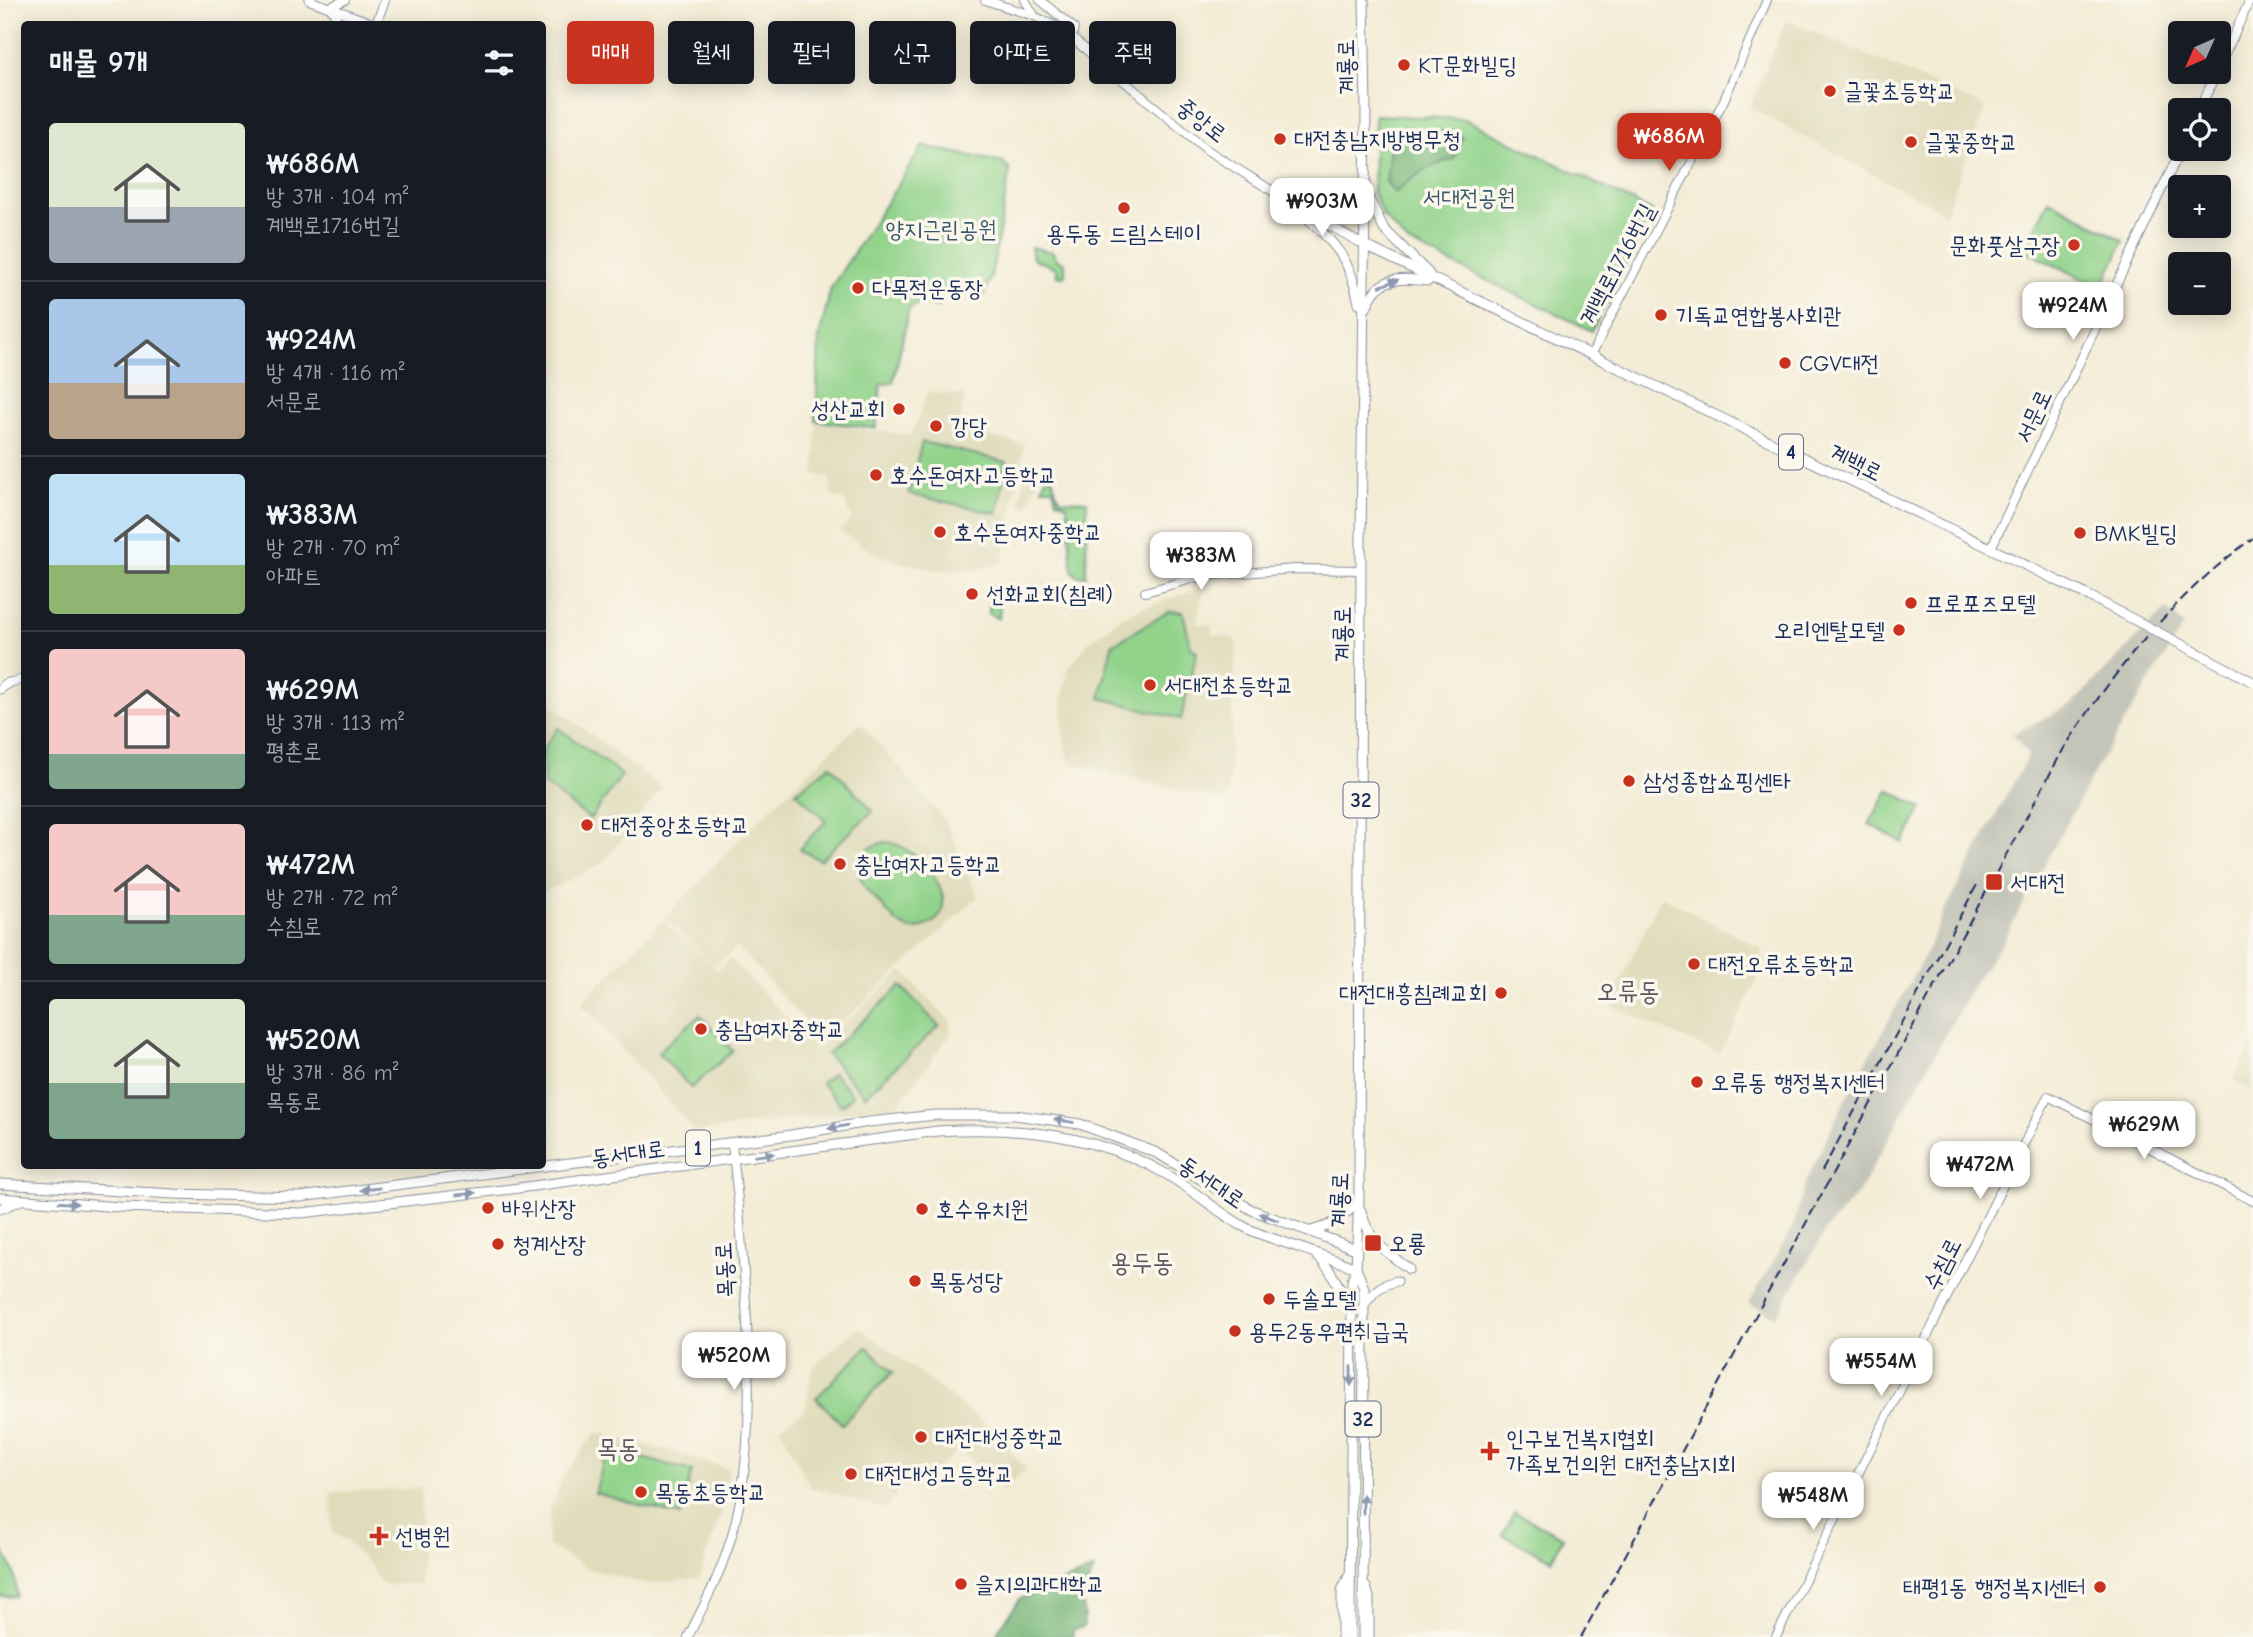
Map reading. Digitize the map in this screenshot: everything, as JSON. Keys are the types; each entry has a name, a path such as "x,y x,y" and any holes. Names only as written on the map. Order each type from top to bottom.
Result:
{"main road":[{"path":"309,0 367,21"},
{"path":"330,7 345,0"},
{"path":"376,21 385,0"},
{"name":"중앙로","path":"985,0 1043,21"},
{"path":"1025,0 1034,16"},
{"path":"1040,0 1066,21"},
{"name":"계룡로","path":"1350,1637 1352,1281 1356,1268 1359,1203 1364,0"},
{"name":"계백로1716번길","path":"1591,355 1724,100 1767,0"},
{"path":"2231,41 2250,0"},
{"path":"330,7 338,21"},
{"name":"중앙로","path":"1075,40 1207,150 1364,245"},
{"name":"서문로","path":"1991,548 2175,161"},
{"path":"1294,205 1333,219 1341,218 1348,214 1365,191 1384,229 1437,282"},
{"path":"1294,205 1338,248 1349,265 1363,320"},
{"name":"계백로","path":"1364,245 2087,595 2253,682"},
{"path":"1363,320 1376,289 1390,280 1437,282"},
{"path":"1145,592 1202,576 1295,569 1361,570"},
{"path":"2,685 21,680"},
{"name":"수침로","path":"1776,1637 2048,1097 2253,1201"},
{"name":"동서대로","path":"546,1167 869,1122 936,1115 1015,1115 1080,1124 1157,1153 1252,1210 1356,1249"},
{"name":"동서대로","path":"0,1198 120,1207 301,1213 511,1189 961,1130 1046,1135 1121,1152 1165,1173 1199,1194 1241,1226 1356,1268"},
{"name":"목동로","path":"688,1637 718,1578 734,1525 746,1469 748,1359 743,1248 732,1143"},
{"name":"동서대로","path":"0,1184 223,1196 300,1197 532,1169"},
{"path":"0,1178 12,1185"},
{"path":"0,1209 24,1199"},
{"path":"1308,1232 1330,1225 1359,1203 1365,1226 1374,1241 1409,1269"},
{"path":"1312,1252 1328,1266 1352,1307"},
{"name":"계룡로","path":"1356,1268 1364,1288 1363,1637"},
{"path":"1362,1309 1373,1292 1383,1284 1397,1281"},
{"path":"1342,1637 1342,1590 1351,1572"},
{"path":"1363,1572 1369,1597 1369,1637"}],"shaded area":[{"path":"1786,20 1986,107 1945,213 1750,107"},
{"path":"928,392 965,396 960,422 967,432 1024,444 1003,563 972,570 937,570 895,561 870,551 840,531 851,519 844,499 831,496 830,478 814,474 817,424 911,435"},
{"path":"1026,468 1040,473 1028,507 1019,504"},
{"name":"서대전초등학교","path":"1205,587 1196,623 1212,626 1212,634 1237,640 1227,801 1070,763 1063,736 1062,702 1068,669 1088,643 1122,617 1146,606"},
{"path":"2166,609 2184,625 2100,762 2001,945 1975,981 1859,1192 1827,1228 1776,1317 1749,1303 1793,1227 1806,1181 1844,1102 1926,953 1944,912 2028,755 2013,734 2072,704"},
{"name":"대전중앙초등학교","path":"546,701 662,788 603,863 546,892"},
{"name":"충남여자고등학교","path":"860,723 945,820 978,897 823,1040 737,947 714,967 665,918 746,832"},
{"name":"대전오류초등학교","path":"1661,896 1762,949 1758,978 1719,1054 1609,1005"},
{"name":"충남여자중학교","path":"663,920 716,970 730,958 816,1049 902,971 951,1022 950,1035 898,1105 696,1132 581,1003"},
{"path":"2253,1042 2253,1091 2233,1080"},
{"path":"859,1327 983,1422 1026,1468 1003,1492 959,1449 920,1487 906,1481 902,1483 887,1510 810,1487 780,1427 805,1410 813,1367"},
{"name":"목동초등학교","path":"596,1433 668,1450 729,1469 722,1512 699,1578 646,1584 588,1569 548,1545 550,1509 564,1474"},
{"name":"선병원","path":"421,1488 420,1584 382,1585 371,1567 344,1539 332,1533 331,1492"}],"green space":[{"name":"서대전공원","path":"1375,115 1465,119 1652,211 1592,331 1407,242 1382,215 1373,192"},
{"path":"1435,131 1462,137 1454,159 1422,172 1395,193 1386,182 1391,139 1431,142"},
{"name":"양지근린공원","path":"923,146 1004,163 1010,170 991,278 983,296 946,287 939,307 919,303 909,309 893,383 881,384 876,428 816,421 819,338 831,288"},
{"name":"문화풋살구장","path":"2049,200 2124,241 2102,288 2023,250"},
{"path":"1031,247 1053,252 1056,259 1065,263 1065,276 1057,275 1056,268 1033,259"},
{"path":"922,442 1007,462 997,513 908,494"},
{"path":"1046,477 1052,477 1056,492 1062,500 1087,501 1086,576 1077,576 1072,570 1067,505 1057,500 1053,488 1042,488"},
{"path":"990,586 1001,590 999,619 989,614"},
{"path":"1170,611 1183,612 1191,648 1197,651 1181,719 1100,698 1112,645"},
{"path":"558,728 622,775 590,819 546,786 546,745"},
{"path":"830,765 873,811 820,860 799,849 826,821 796,792"},
{"path":"1888,790 1922,808 1903,843 1869,824"},
{"path":"885,842 898,845 924,864 942,893 943,907 937,918 921,928 911,929 900,925 871,896 862,882 859,868 863,856 872,847"},
{"path":"901,986 939,1026 865,1096 827,1054"},
{"path":"700,1015 733,1051 691,1088 658,1052"},
{"path":"833,1073 853,1095 842,1106 821,1083"},
{"path":"867,1347 893,1372 842,1424 816,1398"},
{"path":"607,1449 692,1471 680,1516 595,1493"},
{"path":"1514,1512 1563,1537 1552,1560 1503,1535"},
{"path":"0,1547 13,1570 17,1597 0,1596"},
{"path":"1094,1569 1083,1595 1084,1627 1073,1630 1073,1637 997,1637 998,1631 1020,1599"}],"railway":[{"path":"1581,1637 2063,750 2103,691 2148,635 2198,584 2253,538"},
{"path":"1822,1171 1979,881"}],"place":[{"name":"KT문화빌딩","path":"1404,65"},
{"name":"글꽃초등학교","path":"1830,91"},
{"name":"대전충남지방병무청","path":"1280,139"},
{"name":"글꽃중학교","path":"1911,142"},
{"name":"용두동 드림스테이","path":"1124,208"},
{"name":"문화풋살구장","path":"2074,245"},
{"name":"다목적운동장","path":"858,288"},
{"name":"기독교연합봉사회관","path":"1661,315"},
{"name":"CGV대전","path":"1785,363"},
{"name":"성산교회","path":"899,409"},
{"name":"강당","path":"936,426"},
{"name":"호수돈여자고등학교","path":"876,475"},
{"name":"호수돈여자중학교","path":"940,532"},
{"name":"BMK빌딩","path":"2080,533"},
{"name":"선화교회(침례)","path":"972,594"},
{"name":"프로포즈모텔","path":"1911,603"},
{"name":"오리엔탈모텔","path":"1899,630"},
{"name":"서대전초등학교","path":"1150,685"},
{"name":"삼성종합쇼핑센타","path":"1629,781"},
{"name":"대전중앙초등학교","path":"587,825"},
{"name":"충남여자고등학교","path":"840,864"},
{"name":"서대전","path":"1994,882"},
{"name":"대전오류초등학교","path":"1694,964"},
{"name":"대전대흥침례교회","path":"1501,993"},
{"name":"충남여자중학교","path":"701,1029"},
{"name":"오류동 행정복지센터","path":"1697,1082"},
{"name":"바위산장","path":"488,1208"},
{"name":"호수유치원","path":"922,1209"},
{"name":"오룡","path":"1373,1243"},
{"name":"청계산장","path":"498,1244"},
{"name":"목동성당","path":"915,1281"},
{"name":"두솔모텔","path":"1269,1299"},
{"name":"용두2동우편취급국","path":"1235,1331"},
{"name":"대전대성중학교","path":"921,1437"},
{"name":"인구보건복지협회 가족보건의원 대전충남지회","path":"1490,1451"},
{"name":"대전대성고등학교","path":"851,1474"},
{"name":"목동초등학교","path":"641,1492"},
{"name":"선병원","path":"379,1536"},
{"name":"을지의과대학교","path":"961,1584"},
{"name":"태평1동 행정복지센터","path":"2100,1587"}],"district":[{"name":"오류동","path":"1628,991"},
{"name":"용두동","path":"1142,1262"},
{"name":"목동","path":"618,1448"}]}
